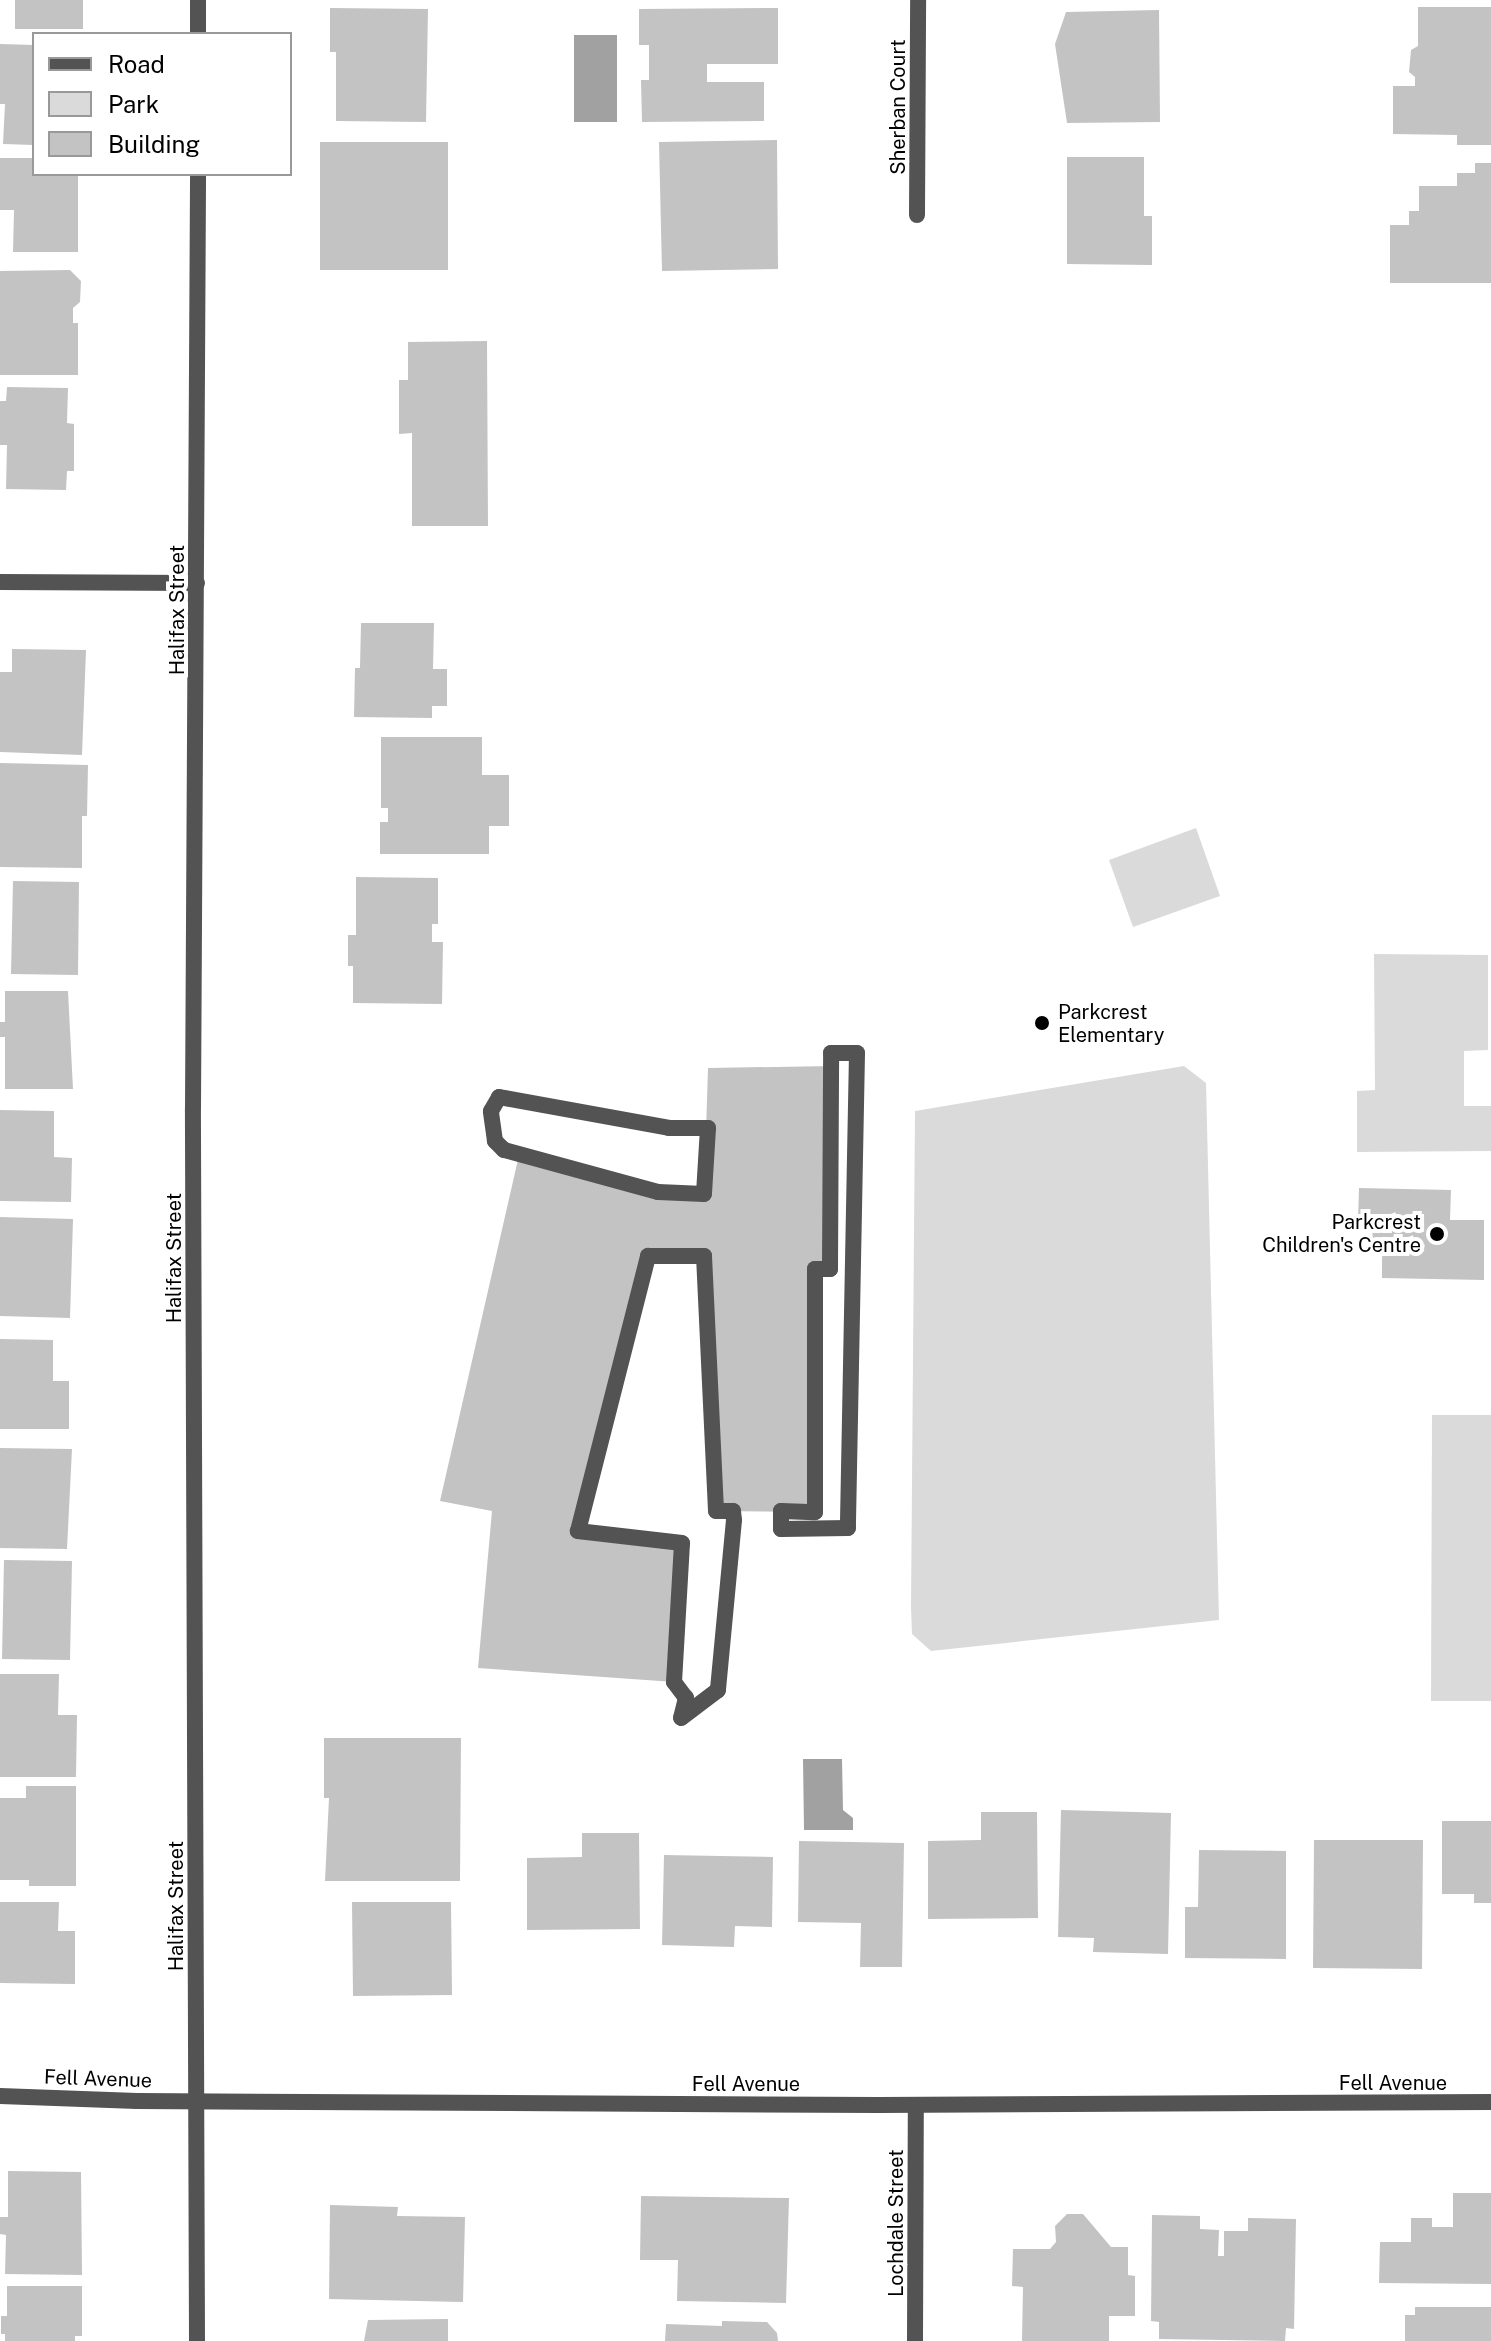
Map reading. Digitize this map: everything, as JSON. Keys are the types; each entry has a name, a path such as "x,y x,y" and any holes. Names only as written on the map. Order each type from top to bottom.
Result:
{"street":[{"path":"198,0 198,32"},
{"name":"Sherban Court","path":"917,215 918,0"},
{"name":"Halifax Street","path":"197,2341 193,1108 198,176"},
{"path":"0,582 197,583"},
{"path":"831,1053 857,1053 848,1528 781,1529 781,1511 815,1512 815,1269 830,1269 832,1066 831,1053"},
{"path":"499,1097 669,1128 708,1128 704,1194 658,1192 519,1155 504,1150 495,1141 491,1111 499,1097"},
{"path":"648,1256 704,1256 716,1511 733,1511 734,1542 718,1690 681,1718 686,1698 674,1682 682,1543 578,1531 648,1256"},
{"name":"Fell Avenue","path":"0,2096 197,2101 916,2105 1491,2102"},
{"name":"Lochdale Street","path":"915,2341 916,2105"}],"green space":[{"path":"1196,828 1220,896 1133,927 1109,860"},
{"path":"1374,954 1488,955 1488,1050 1464,1051 1464,1106 1491,1106 1491,1151 1357,1152 1357,1091 1375,1090"},
{"path":"1184,1066 1206,1083 1219,1620 931,1651 912,1634 911,1607 915,1111"},
{"path":"1432,1415 1491,1415 1491,1701 1431,1701"}],"shaded area":[{"path":"574,35 617,35 617,122 574,122"},
{"path":"803,1759 842,1759 843,1810 853,1818 853,1830 804,1830"}],"building":[{"path":"15,0 83,0 83,29 15,29"},
{"path":"1418,7 1491,7 1491,145 1457,145 1457,135 1393,134 1393,86 1415,86 1415,77 1409,72 1411,50 1418,46"},
{"path":"330,8 428,9 426,122 336,121 336,52 330,52"},
{"path":"778,8 778,64 707,64 707,82 764,82 764,121 642,122 641,80 649,80 649,45 639,45 639,9"},
{"path":"1159,10 1160,122 1067,123 1055,44 1066,12"},
{"path":"0,44 32,45 32,145 3,144 5,104 0,104"},
{"path":"777,140 778,269 662,271 659,142"},
{"path":"320,142 448,142 448,270 320,270"},
{"path":"1067,157 1144,157 1144,216 1152,216 1152,265 1067,264"},
{"path":"0,158 32,158 32,176 78,176 78,252 13,252 14,210 0,210"},
{"path":"1475,163 1491,163 1491,283 1390,283 1390,225 1409,225 1409,211 1419,211 1419,186 1457,186 1457,173 1475,173"},
{"path":"70,270 81,281 80,302 73,308 73,323 78,323 78,375 0,375 0,271"},
{"path":"487,341 488,526 412,526 412,433 399,434 399,380 408,380 408,342"},
{"path":"7,387 68,388 67,423 74,424 74,471 67,471 66,490 6,489 7,445 0,445 0,401 6,401"},
{"path":"361,623 434,623 433,669 447,669 447,706 432,706 432,718 354,717 355,668 360,668"},
{"path":"12,649 86,650 82,755 0,752 0,672 12,672"},
{"path":"381,737 482,737 482,775 509,775 509,826 489,826 489,854 380,854 380,822 388,822 388,808 381,808"},
{"path":"0,763 88,765 87,816 82,816 82,868 0,867"},
{"path":"356,877 438,878 438,924 432,924 432,942 443,942 442,1004 353,1003 353,966 348,966 348,935 356,935"},
{"path":"13,881 79,882 78,975 11,974"},
{"path":"5,991 68,991 73,1089 5,1089 5,1037 0,1037 0,1022 5,1022"},
{"path":"832,1066 830,1269 815,1269 815,1512 716,1511 704,1256 648,1256 578,1531 682,1543 674,1682 478,1668 492,1511 440,1501 519,1155 704,1194 708,1068"},
{"path":"0,1110 54,1111 54,1157 72,1158 71,1202 0,1201"},
{"path":"1359,1188 1451,1190 1450,1220 1484,1220 1484,1280 1382,1278 1382,1251 1372,1251 1373,1222 1358,1221"},
{"path":"0,1217 73,1219 70,1318 0,1316"},
{"path":"0,1339 53,1340 53,1381 69,1381 69,1429 0,1429"},
{"path":"0,1448 72,1449 67,1549 0,1548"},
{"path":"4,1560 72,1561 70,1660 2,1659"},
{"path":"0,1674 59,1674 58,1715 77,1715 76,1777 0,1777"},
{"path":"324,1738 461,1738 460,1881 325,1881 329,1798 324,1798"},
{"path":"26,1786 76,1786 76,1886 29,1886 29,1880 0,1880 0,1798 26,1798"},
{"path":"1061,1810 1171,1813 1168,1954 1093,1952 1094,1938 1058,1937"},
{"path":"981,1812 1037,1812 1038,1918 928,1919 928,1841 981,1840"},
{"path":"1442,1821 1491,1821 1491,1903 1474,1903 1474,1894 1442,1894"},
{"path":"582,1833 639,1833 640,1929 527,1930 527,1858 582,1857"},
{"path":"1314,1840 1423,1840 1422,1969 1313,1968"},
{"path":"799,1841 904,1843 902,1967 860,1967 861,1923 798,1922"},
{"path":"1199,1850 1286,1851 1286,1959 1185,1958 1185,1907 1198,1907"},
{"path":"664,1855 773,1857 772,1927 735,1926 734,1947 662,1945"},
{"path":"0,1902 59,1902 58,1931 75,1931 75,1984 0,1983"},
{"path":"352,1902 451,1902 452,1995 353,1996"},
{"path":"8,2171 81,2172 82,2275 5,2274 6,2235 0,2234 0,2217 8,2217"},
{"path":"1453,2193 1491,2193 1491,2284 1379,2283 1380,2242 1411,2242 1411,2218 1432,2218 1432,2227 1453,2227"},
{"path":"641,2196 789,2198 786,2303 677,2301 678,2260 640,2260"},
{"path":"330,2205 398,2207 397,2216 465,2217 463,2302 329,2299"},
{"path":"1067,2214 1083,2214 1111,2247 1128,2247 1128,2275 1135,2276 1135,2316 1109,2316 1109,2341 1022,2341 1023,2287 1012,2286 1013,2249 1050,2249 1056,2242 1055,2226"},
{"path":"1152,2215 1200,2216 1200,2229 1219,2230 1218,2256 1224,2256 1224,2231 1248,2231 1248,2218 1296,2219 1294,2329 1286,2328 1285,2341 1159,2339 1159,2322 1151,2321"},
{"path":"7,2286 82,2286 82,2336 75,2336 75,2341 5,2341 5,2334 1,2334 1,2316 7,2316"},
{"path":"1415,2307 1491,2307 1491,2341 1405,2341 1405,2315 1415,2315"},
{"path":"448,2319 448,2341 364,2341 368,2320"},
{"path":"722,2321 767,2322 777,2333 778,2341 665,2341 666,2324 722,2326"}],"place":[{"name":"Parkcrest Elementary","path":"1042,1023"},
{"name":"Parkcrest Children's Centre","path":"1437,1234"}]}
